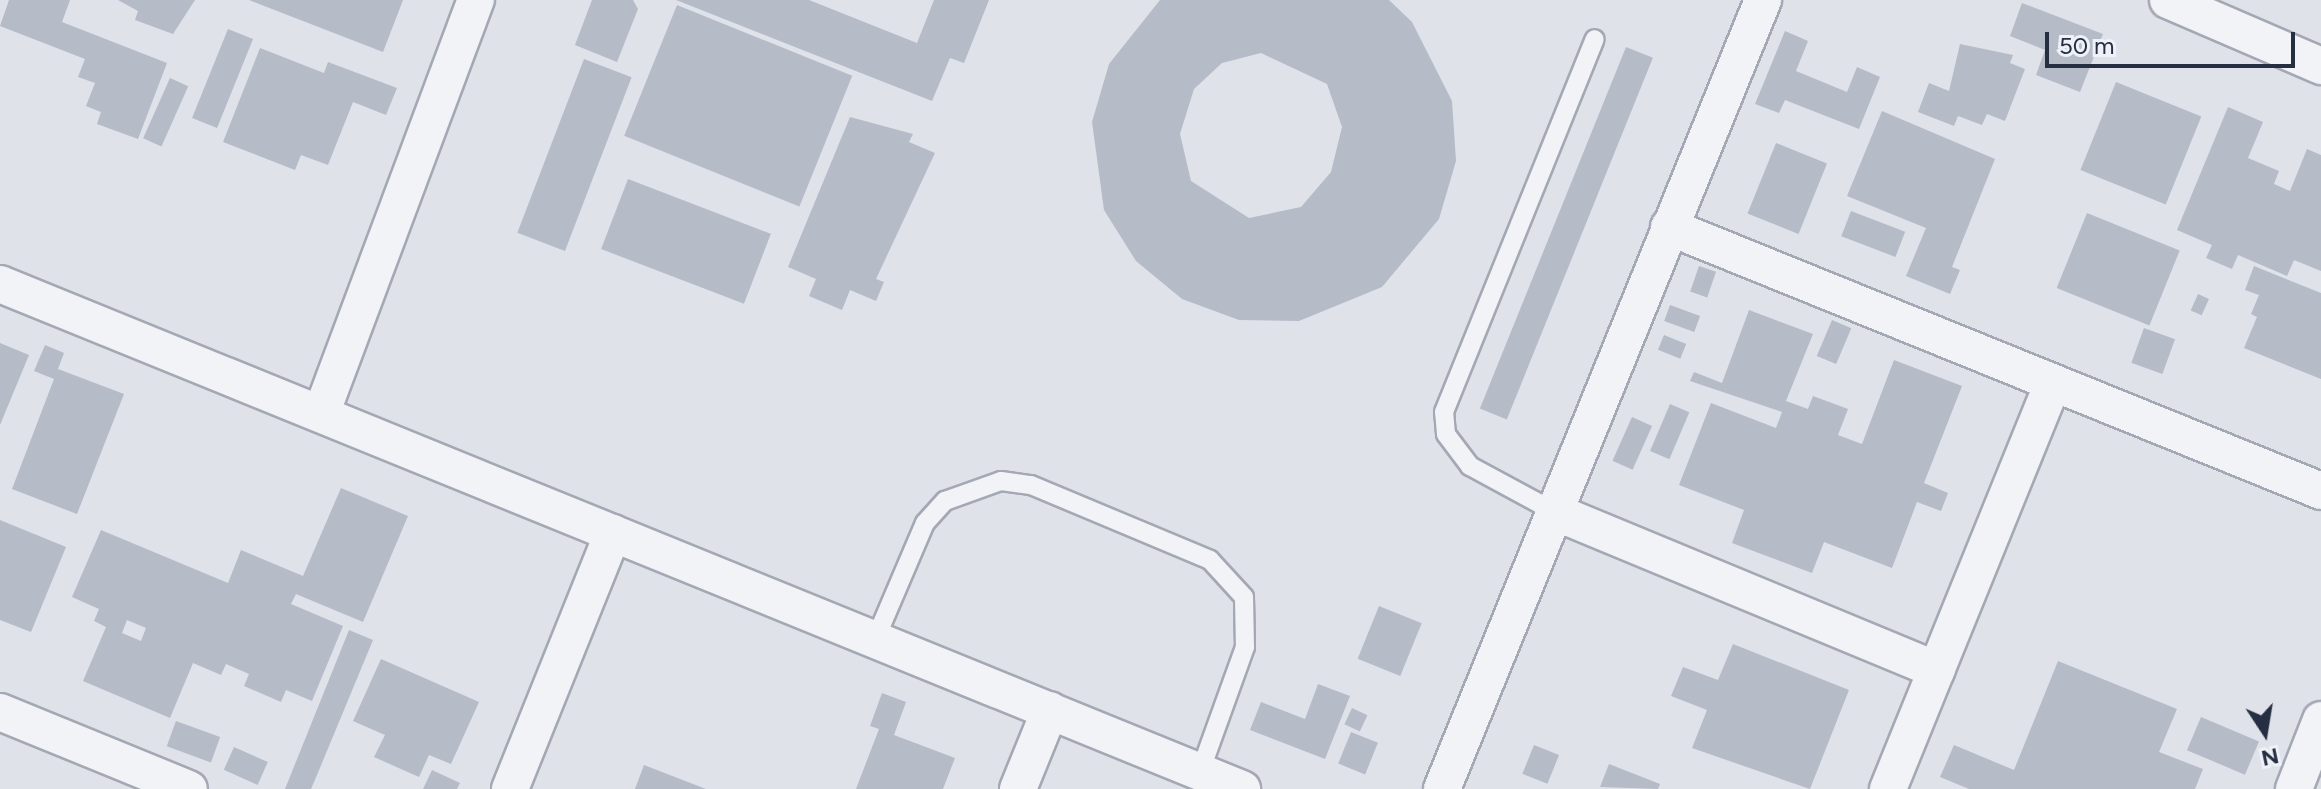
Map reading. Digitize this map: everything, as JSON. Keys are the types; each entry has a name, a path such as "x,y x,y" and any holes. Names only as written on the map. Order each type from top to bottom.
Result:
{"street":[{"path":"321,414 476,0"},
{"path":"1442,789 1763,0"},
{"path":"2179,2 2321,66"},
{"path":"1669,227 2321,491"},
{"path":"0,284 1242,789"},
{"path":"1888,789 2053,383"},
{"path":"1555,512 1937,670"},
{"path":"510,789 613,533"},
{"path":"1018,789 1050,710"},
{"path":"0,712 189,789"},
{"path":"2294,789 2321,720"}],"lane":[{"path":"1555,512 1470,466 1446,434 1444,412 1595,39"},
{"path":"875,640 925,523 945,501 1001,481 1031,485 1210,560 1244,597 1245,647 1200,772"}],"building":[{"path":"9,0 70,0 62,22 167,63 138,139 97,124 101,112 86,106 95,83 78,77 85,59 0,26"},
{"path":"118,0 195,0 173,34 135,20 138,11"},
{"path":"249,0 403,0 383,52"},
{"path":"592,0 633,0 638,9 617,62 575,45"},
{"path":"676,0 809,0 917,43 934,0 989,0 964,63 950,58 932,101"},
{"path":"1160,0 1389,0 1412,22 1452,101 1456,161 1439,219 1382,287 1299,321 1239,320 1182,299 1136,261 1104,210 1092,122 1109,64","holes":["1261,53 1327,84 1342,127 1331,172 1301,207 1249,218 1191,181 1180,134 1194,89 1222,63"]},
{"path":"2022,3 2103,34 2080,92 2036,75 2045,50 2010,36"},
{"path":"677,5 852,76 799,207 624,136"},
{"path":"228,29 253,39 217,128 192,118"},
{"path":"1785,31 1808,41 1796,71 1847,92 1857,67 1880,77 1859,129 1785,100 1779,113 1755,104"},
{"path":"1960,44 2013,55 2010,63 2025,69 2005,121 1987,114 1982,125 1958,116 1954,126 1918,112 1929,83 1949,91"},
{"path":"1626,47 1653,58 1507,419 1480,409"},
{"path":"260,48 324,73 328,62 397,88 386,115 353,102 328,165 301,155 295,170 223,142"},
{"path":"584,59 632,77 565,251 517,233"},
{"path":"170,78 188,86 161,146 143,138"},
{"path":"2116,82 2201,116 2166,205 2080,170"},
{"path":"2228,107 2263,122 2248,158 2279,171 2274,184 2290,191 2307,149 2321,155 2321,271 2294,260 2287,276 2238,255 2232,269 2206,258 2212,245 2177,230"},
{"path":"1882,111 1995,159 1952,267 1960,270 1950,294 1906,276 1926,228 1847,196"},
{"path":"850,117 913,134 909,142 935,153 876,279 884,282 876,301 850,290 842,310 809,296 816,279 788,267"},
{"path":"1776,143 1827,164 1799,234 1748,213"},
{"path":"628,179 771,234 744,304 601,249"},
{"path":"1851,211 1905,232 1895,257 1841,236"},
{"path":"2087,213 2180,250 2149,326 2057,288"},
{"path":"1699,266 1716,272 1707,297 1690,292"},
{"path":"2254,266 2321,293 2321,379 2244,348 2257,317 2251,314 2259,295 2245,290"},
{"path":"2198,294 2209,299 2202,315 2191,310"},
{"path":"1670,305 1700,316 1694,332 1664,321"},
{"path":"1749,310 1813,334 1786,401 1808,409 1813,396 1848,409 1838,435 1862,444 1894,360 1962,386 1924,483 1948,493 1941,511 1917,502 1892,568 1824,542 1812,573 1732,543 1744,510 1679,485 1711,403 1776,428 1782,412 1690,381 1694,372 1722,383"},
{"path":"1832,320 1851,328 1836,364 1817,356"},
{"path":"2144,328 2175,339 2162,374 2131,363"},
{"path":"1664,335 1686,344 1680,359 1658,350"},
{"path":"0,343 29,355 0,425"},
{"path":"45,345 64,353 58,369 124,394 77,514 12,489 54,379 34,371"},
{"path":"1670,404 1689,412 1669,459 1650,451"},
{"path":"1632,417 1652,426 1633,470 1612,461"},
{"path":"341,488 408,516 363,622 296,594 291,604 343,626 312,701 286,690 281,702 244,686 249,674 226,664 221,675 193,663 170,718 83,681 106,627 94,621 99,609 72,597 101,530 228,583 241,550 303,576","holes":["127,620 146,628 141,641 122,633"]},
{"path":"0,520 66,547 31,632 0,620"},
{"path":"1379,606 1422,623 1400,676 1358,659"},
{"path":"349,630 373,640 311,789 285,789"},
{"path":"1733,644 1849,690 1810,789 1692,748 1707,710 1671,696 1683,667 1718,680"},
{"path":"381,659 479,702 451,764 429,755 419,777 374,757 385,735 353,721"},
{"path":"2058,661 2177,709 2159,752 2203,769 2195,789 1969,789 1940,777 1954,745 2014,770"},
{"path":"1318,684 1350,696 1325,759 1250,730 1261,702 1305,719"},
{"path":"882,693 906,702 894,735 955,758 943,789 856,789 879,729 870,726"},
{"path":"1352,708 1367,715 1360,731 1344,724"},
{"path":"2201,717 2259,742 2245,775 2187,750"},
{"path":"176,721 220,737 211,762 167,746"},
{"path":"1351,732 1378,743 1365,774 1338,764"},
{"path":"1534,745 1559,755 1547,784 1522,774"},
{"path":"234,747 268,762 258,785 224,770"},
{"path":"1609,764 1660,784 1658,789 1600,787"},
{"path":"644,765 706,789 635,789"},
{"path":"432,770 460,783 457,789 423,789"}]}
